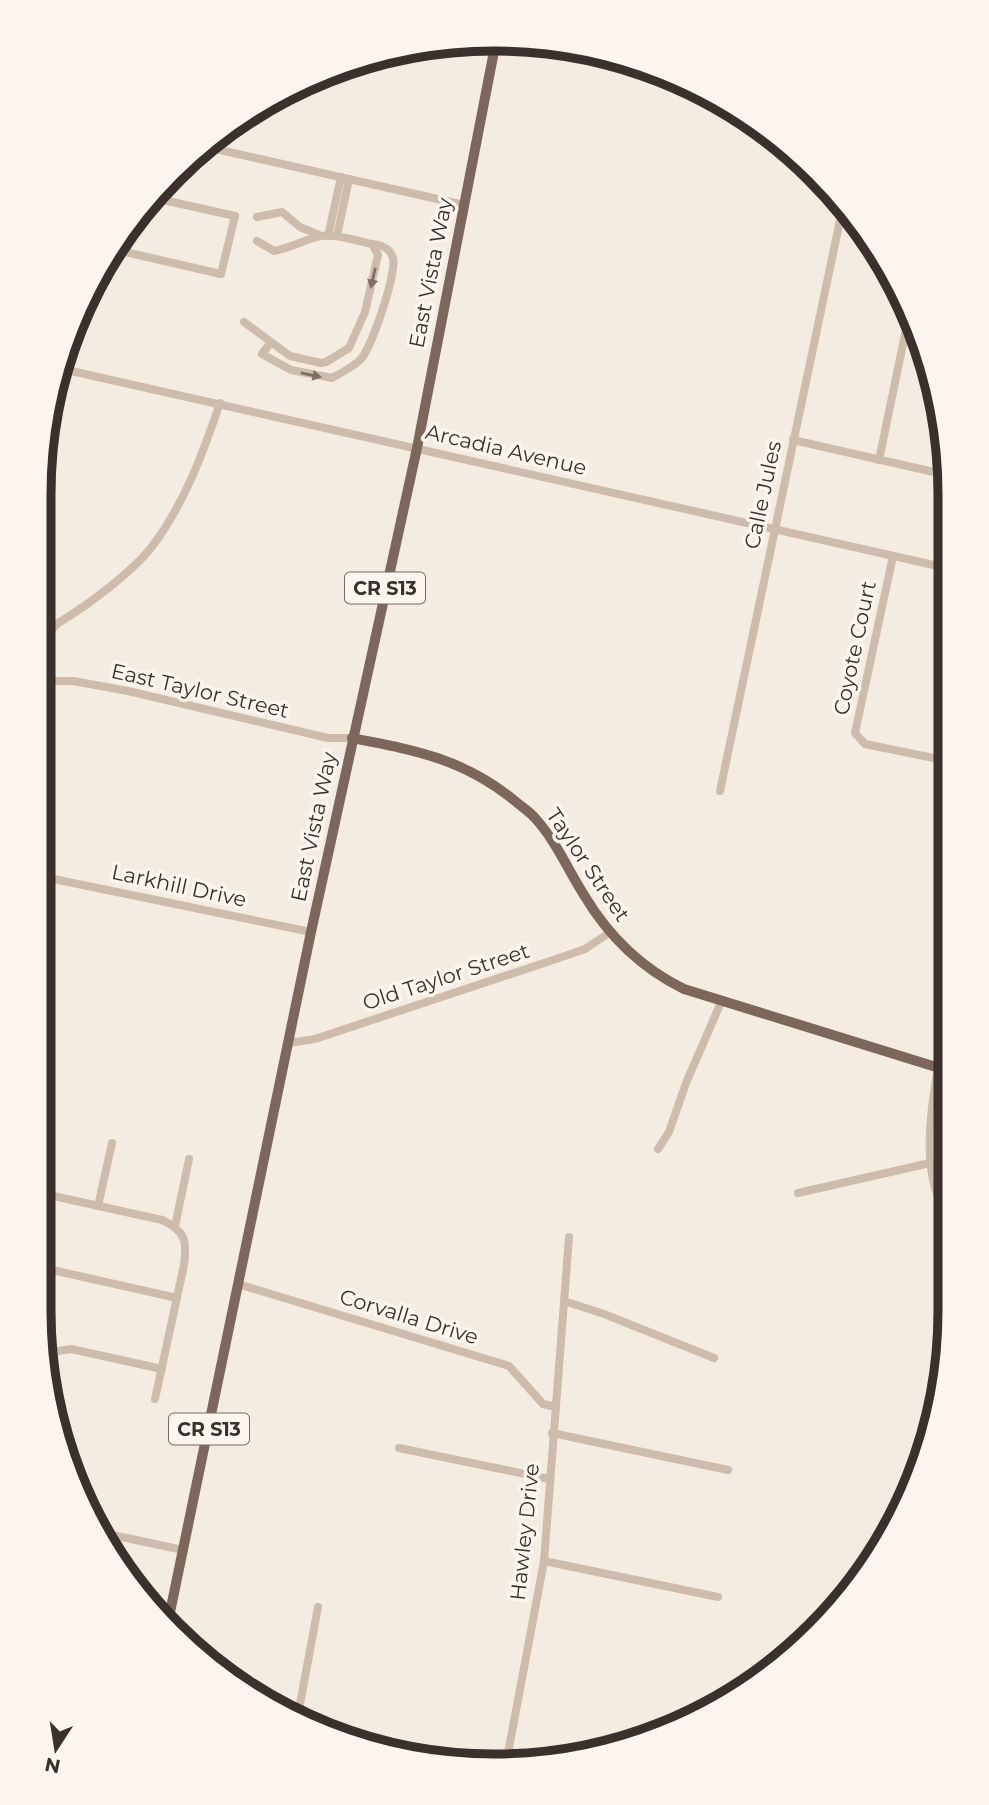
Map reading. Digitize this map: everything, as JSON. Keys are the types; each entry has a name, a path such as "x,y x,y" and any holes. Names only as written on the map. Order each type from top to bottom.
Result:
{"main road":[{"name":"East Vista Way","path":"171,1613 311,932 417,447 494,51"},
{"name":"Taylor Street","path":"352,738 446,760 492,782 535,818 562,856 609,933 626,950 666,980 684,989 938,1067"}],"street":[{"path":"216,149 464,205"},
{"path":"328,236 345,178"},
{"path":"124,252 221,274 234,216 163,200"},
{"path":"257,217 282,212 300,227 328,236 380,245 387,249 393,263 382,314 360,360 332,378 290,370 262,354 271,342"},
{"name":"Calle Jules","path":"720,791 793,440 843,219"},
{"path":"257,241 274,251 328,236"},
{"path":"244,321 290,356 326,362 349,348 365,312 378,255 372,244"},
{"path":"879,460 906,330"},
{"name":"Arcadia Avenue","path":"69,370 938,566"},
{"path":"51,631 132,567 152,547 203,455 220,403"},
{"path":"793,440 937,473"},
{"name":"Coyote Court","path":"893,556 855,733 865,744 938,759"},
{"name":"East Taylor Street","path":"51,679 128,691 327,738 352,738"},
{"name":"Larkhill Drive","path":"51,878 311,932"},
{"name":"Old Taylor Street","path":"289,1043 315,1040 556,959 585,949 609,933"},
{"path":"658,1149 669,1132 686,1083 722,1000"},
{"path":"938,1067 929,1147 933,1183 938,1195"},
{"path":"98,1206 112,1143"},
{"path":"175,1226 189,1159"},
{"path":"798,1193 930,1163"},
{"path":"51,1195 162,1220 175,1226 181,1233 186,1246 155,1399"},
{"name":"Hawley Drive","path":"508,1754 544,1561 569,1237"},
{"path":"51,1270 177,1298"},
{"name":"Corvalla Drive","path":"238,1284 509,1366 542,1404 556,1407"},
{"path":"565,1301 714,1358"},
{"path":"53,1352 71,1349 162,1369"},
{"path":"552,1433 728,1471"},
{"path":"399,1448 549,1479"},
{"path":"112,1535 183,1550"},
{"path":"544,1561 718,1597"},
{"path":"299,1709 318,1607"}]}
